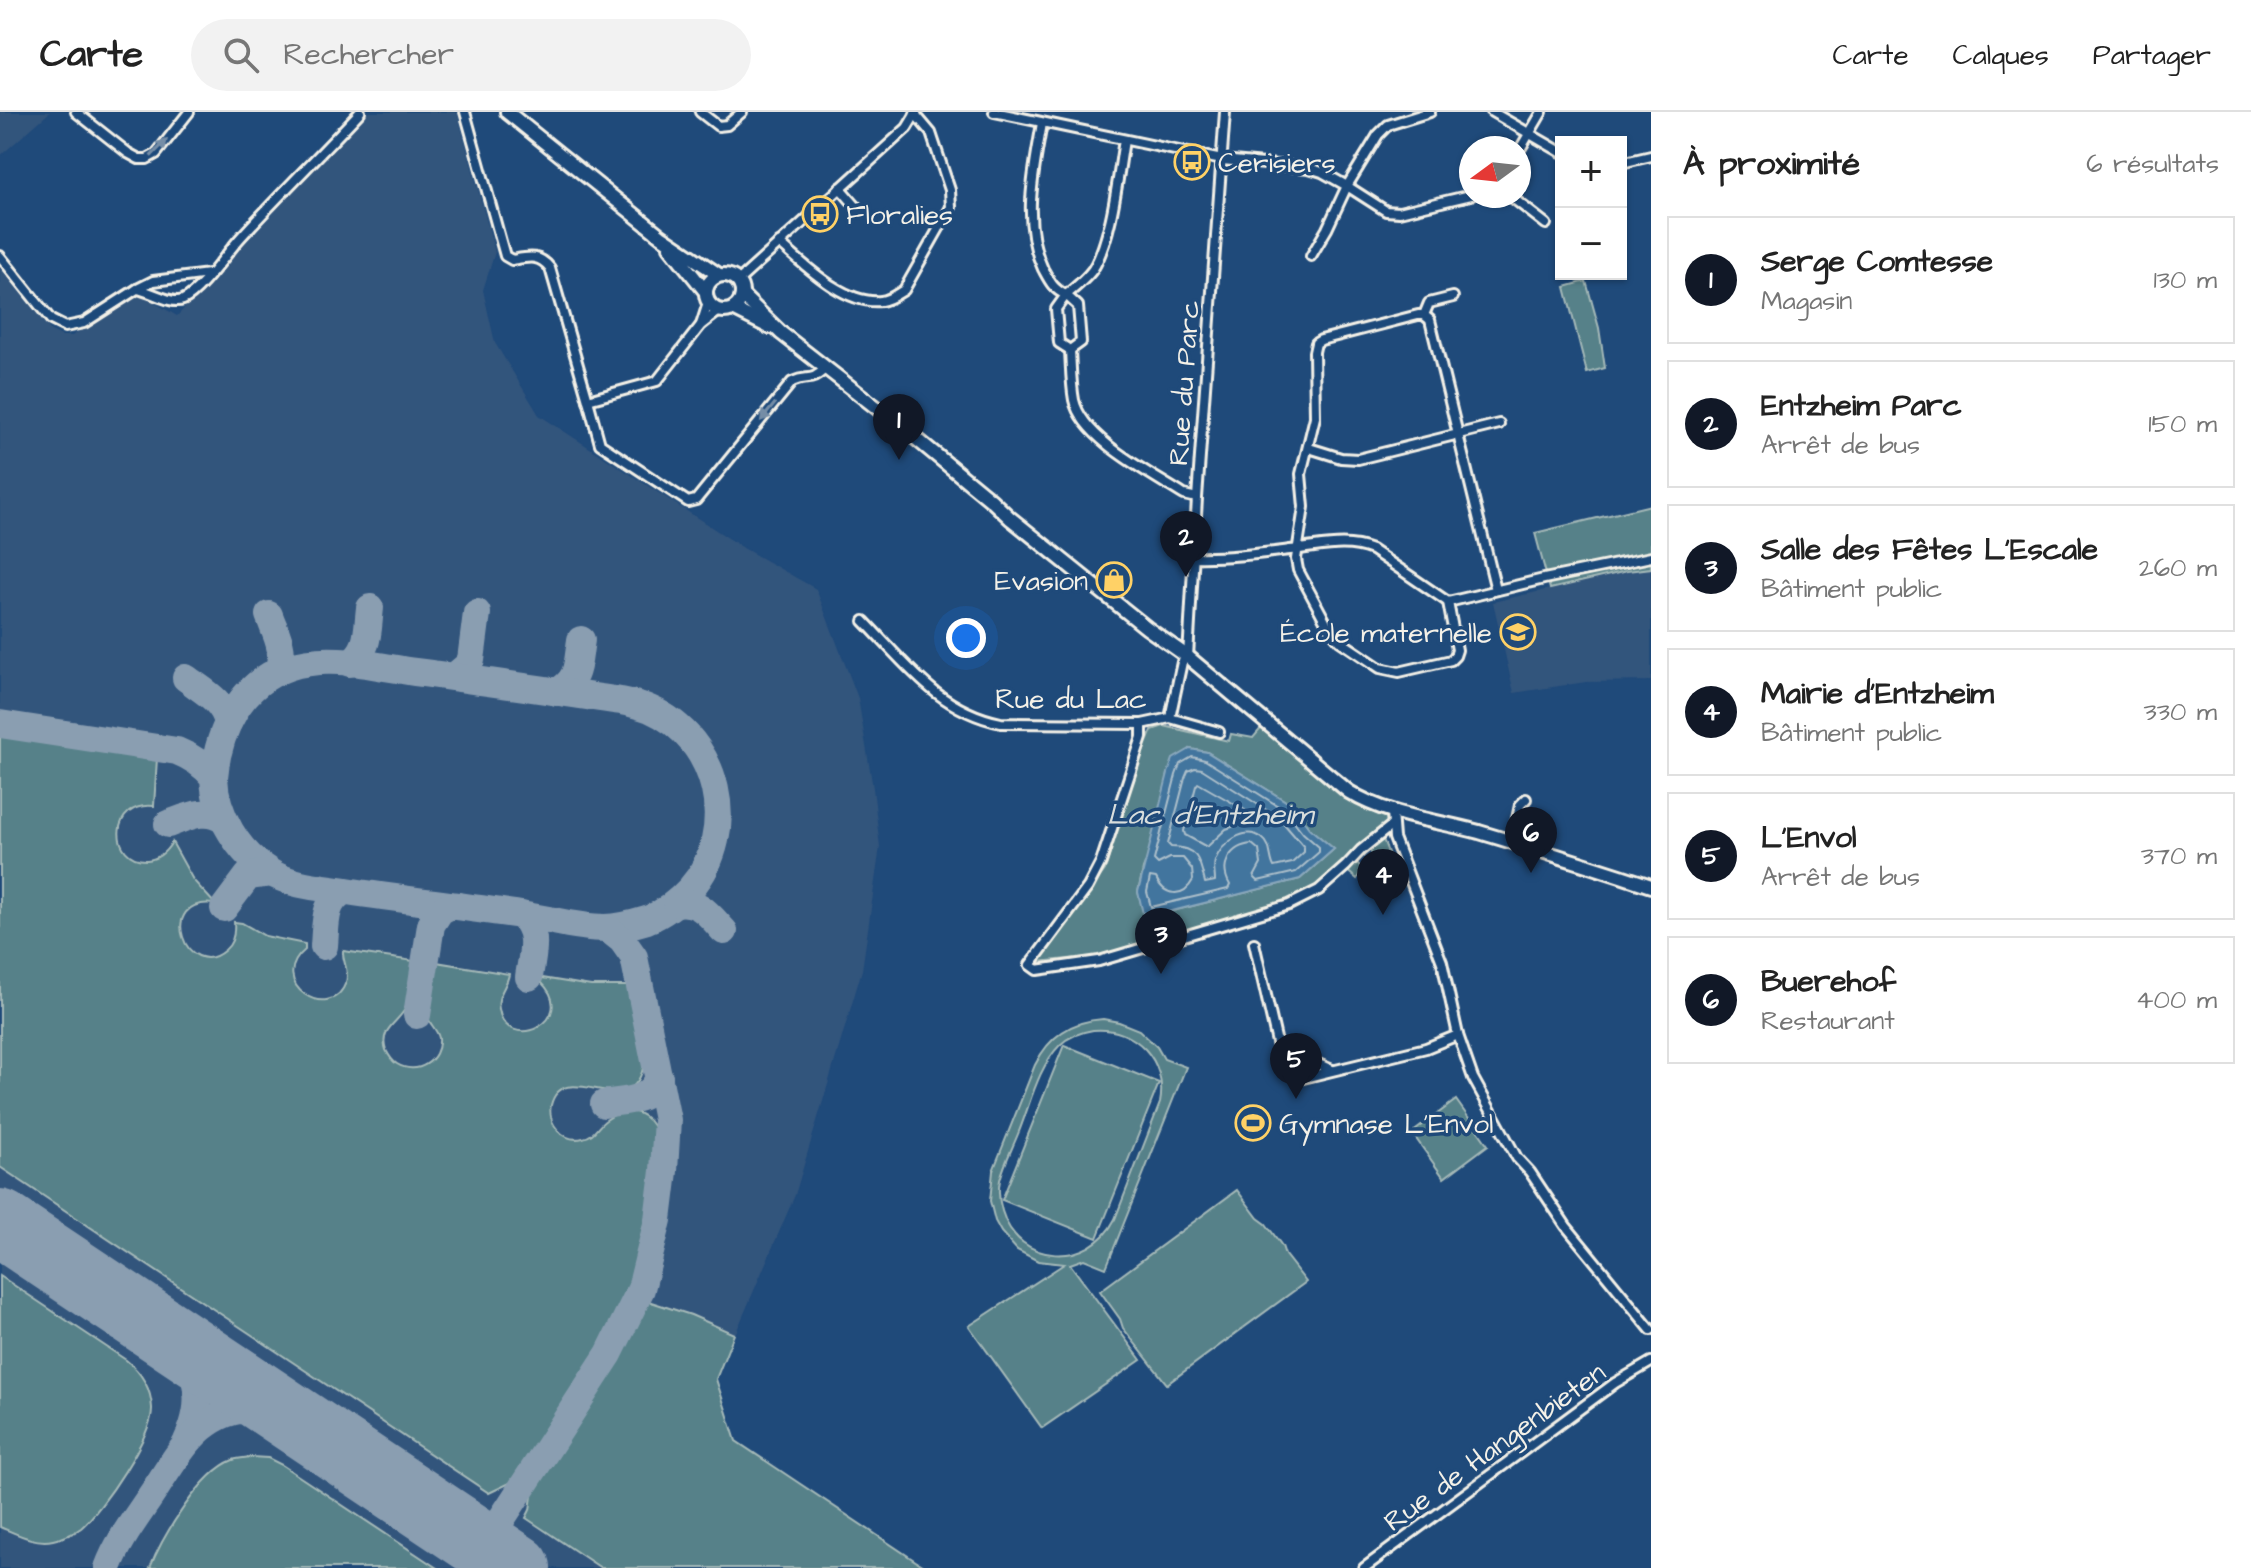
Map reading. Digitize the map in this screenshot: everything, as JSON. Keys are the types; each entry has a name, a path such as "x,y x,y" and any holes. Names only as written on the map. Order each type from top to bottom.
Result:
{"main road":[{"path":"507,112 661,236 719,275 730,275 738,281 742,295 781,333 1147,628 1188,657 1361,800 1392,812 1475,831 1651,886"},
{"path":"661,236 717,304 781,333"},
{"path":"717,304 710,282 719,275"},
{"path":"717,304 737,306 742,295"}],"street":[{"path":"76,112 139,159 156,154 189,112"},
{"path":"137,289 150,291 172,302 190,296 240,237 360,112"},
{"path":"465,112 505,256 512,260 536,257 550,268 600,444 688,502 696,500 792,382 816,378 826,368"},
{"path":"700,112 718,126 727,125 742,112"},
{"path":"994,112 1222,160 1309,168 1322,172 1386,211 1399,212 1459,198"},
{"name":"Rue du Parc","path":"1188,657 1225,112"},
{"path":"1311,256 1347,186 1378,135 1388,125 1430,112"},
{"path":"1492,112 1555,149"},
{"path":"1529,134 1542,112"},
{"path":"738,281 779,243 907,128 916,113 931,133 950,190 951,207 904,290 881,301 843,292 779,243"},
{"path":"1042,123 1031,186 1032,234 1040,262 1053,289 1078,306 1081,342 1070,350"},
{"path":"1070,350 1059,343 1056,309 1094,268 1107,237 1124,140"},
{"path":"1627,162 1651,156"},
{"path":"840,188 861,212"},
{"path":"1525,208 1546,224"},
{"path":"0,256 51,320 65,327 84,323 153,281 210,274"},
{"path":"1424,315 1429,303 1453,297"},
{"path":"588,400 657,381 717,304"},
{"path":"1424,315 1430,320 1496,590"},
{"path":"1193,557 1297,549 1344,543 1359,545 1372,550 1448,602 1457,650 1455,656 1451,660 1399,672 1380,668 1340,641 1329,628 1298,570 1296,559 1297,549 1304,507 1301,474 1315,417 1316,343 1424,315"},
{"path":"1070,350 1074,402 1099,439 1184,495 1197,498"},
{"path":"1309,448 1341,458 1358,459 1499,424"},
{"path":"1448,602 1651,557"},
{"name":"Rue du Lac","path":"864,621 946,703 980,719 1001,723 1142,724 1170,718 1219,732"},
{"name":"Rue du Lac","path":"1170,718 1182,662 1188,657"},
{"path":"1142,724 1142,737 1101,862 1088,887 1030,965 1037,970 1099,961 1289,905 1319,890 1391,826"},
{"path":"1512,842 1520,805 1526,799"},
{"path":"1392,812 1394,838 1442,962 1458,1035 1473,1078 1517,1158 1566,1226 1651,1330"},
{"path":"1254,943 1278,1047 1332,1070"},
{"path":"1293,1053 1303,1078 1426,1048 1458,1035"},
{"name":"Rue de Hangenbieten","path":"1364,1568 1615,1383 1651,1362"}],"shaded area":[{"path":"0,112 50,112 0,156"},
{"path":"368,112 457,112 495,252 483,290 495,343 539,415 745,549 816,589 858,698 880,847 862,970 795,1195 716,1379 736,1441 926,1568 0,1568 0,268 51,331 62,336 72,336 123,302 136,297 145,297 177,316"},
{"path":"1651,568 1651,681 1586,682 1514,693 1493,602"}],"green space":[{"path":"1586,281 1599,328 1605,368 1587,373 1565,287"},
{"path":"1651,505 1651,568 1550,589 1535,533"},
{"path":"1164,726 1229,741 1231,734 1253,738 1263,726 1348,799 1386,816 1388,831 1380,839 1383,839 1395,872 1381,868 1369,847 1356,861 1362,869 1357,879 1346,870 1331,876 1302,896 1211,925 1099,956 1037,962 1105,870 1132,779 1152,730","holes":["1190,749 1207,752 1292,805 1309,828 1334,849 1300,879 1145,918 1138,892 1143,869"]},
{"path":"0,736 157,758 154,806 139,807 129,812 119,832 121,842 135,858 147,860 162,854 172,842 193,880 215,904 197,905 186,913 182,924 183,937 189,948 199,956 211,957 225,950 233,938 234,922 265,936 305,944 292,975 296,986 316,999 328,1000 338,994 346,982 343,951 414,961 408,1003 388,1030 384,1042 397,1064 420,1067 432,1059 439,1046 438,1035 427,1011 436,962 509,974 498,1004 504,1023 514,1030 526,1031 547,1020 552,1009 551,996 541,982 542,978 591,986 630,986 645,1053 640,1076 630,1088 617,1091 571,1086 559,1091 550,1112 558,1130 576,1139 591,1135 606,1120 626,1111 644,1116 654,1127 650,1199 630,1284 597,1355 512,1482 489,1493 0,1167"},
{"path":"1091,1020 1119,1022 1139,1030 1157,1047 1164,1059 1186,1067 1106,1268 1084,1259 1070,1264 1141,1360 1042,1428 969,1326 1064,1264 1038,1261 1017,1250 1001,1232 990,1201 993,1171 1041,1055 1062,1032","holes":["1108,1030 1135,1040 1153,1060 1159,1073 1160,1103 1115,1219 1104,1235 1089,1247 1072,1253 1038,1251 1010,1229 1000,1203 1002,1174 1035,1087 1052,1054 1075,1035"]},
{"path":"1064,1045 1159,1083 1097,1238 1002,1200"},
{"path":"1456,1100 1488,1145 1444,1178 1412,1133"},
{"path":"1237,1190 1266,1224 1306,1282 1167,1384 1123,1328 1100,1291"},
{"path":"0,1276 126,1360 144,1381 150,1394 152,1408 144,1436 113,1489 81,1528 53,1540 33,1539 0,1527"},
{"path":"648,1301 734,1334 716,1379 736,1441 926,1568 601,1568 526,1518 533,1489 613,1370"},
{"path":"268,1458 282,1465 437,1568 150,1568 173,1523 196,1491 221,1467 233,1460"}],"water":[{"name":"Lac d'Entzheim","path":"1190,749 1207,752 1292,805 1309,828 1334,849 1300,879 1144,918 1138,892 1168,773 1173,759"}],"taxiway":[{"path":"350,663 364,646 370,608"},
{"path":"454,677 471,660 477,613"},
{"path":"269,615 281,650 277,672"},
{"path":"557,692 574,676 581,640"},
{"path":"0,724 177,751 188,756 214,777 219,805 238,843 258,864 288,880 584,927 610,928 637,923 660,914 677,902 706,865 715,840 718,814 715,788 706,764 692,742 674,723 650,709 621,701 352,662 304,663 271,674 257,684 245,696 227,726 216,759 214,777"},
{"path":"186,678 217,702 228,723"},
{"path":"168,824 203,814 224,820"},
{"path":"224,908 248,876 271,873"},
{"path":"324,946 329,908 344,891"},
{"path":"677,903 698,906 724,931"},
{"path":"417,1015 431,925 440,911 449,906"},
{"path":"521,915 533,936 529,977"},
{"path":"484,1546 609,1354 641,1289 658,1220 667,1120 634,957 622,940 607,928"},
{"path":"604,1104 644,1095 659,1077"},
{"path":"169,1336 187,1360 196,1386 196,1412 187,1441"},
{"path":"108,1568 122,1539 195,1434 224,1414 241,1409 266,1410 292,1418"}],"runway":[{"path":"0,1223 517,1568"}],"place":[{"name":"Cerisiers","path":"1192,162"},
{"name":"Floralies","path":"820,214"},
{"name":"Serge Comtesse","path":"899,460"},
{"name":"Entzheim Parc","path":"1186,577"},
{"name":"Evasion","path":"1114,580"},
{"name":"École maternelle","path":"1518,632"},
{"name":"Buerehof","path":"1531,873"},
{"name":"Mairie d'Entzheim","path":"1383,915"},
{"name":"Salle des Fêtes L’Escale","path":"1161,974"},
{"name":"L'Envol","path":"1296,1099"},
{"name":"Gymnase L'Envol","path":"1253,1123"}]}
